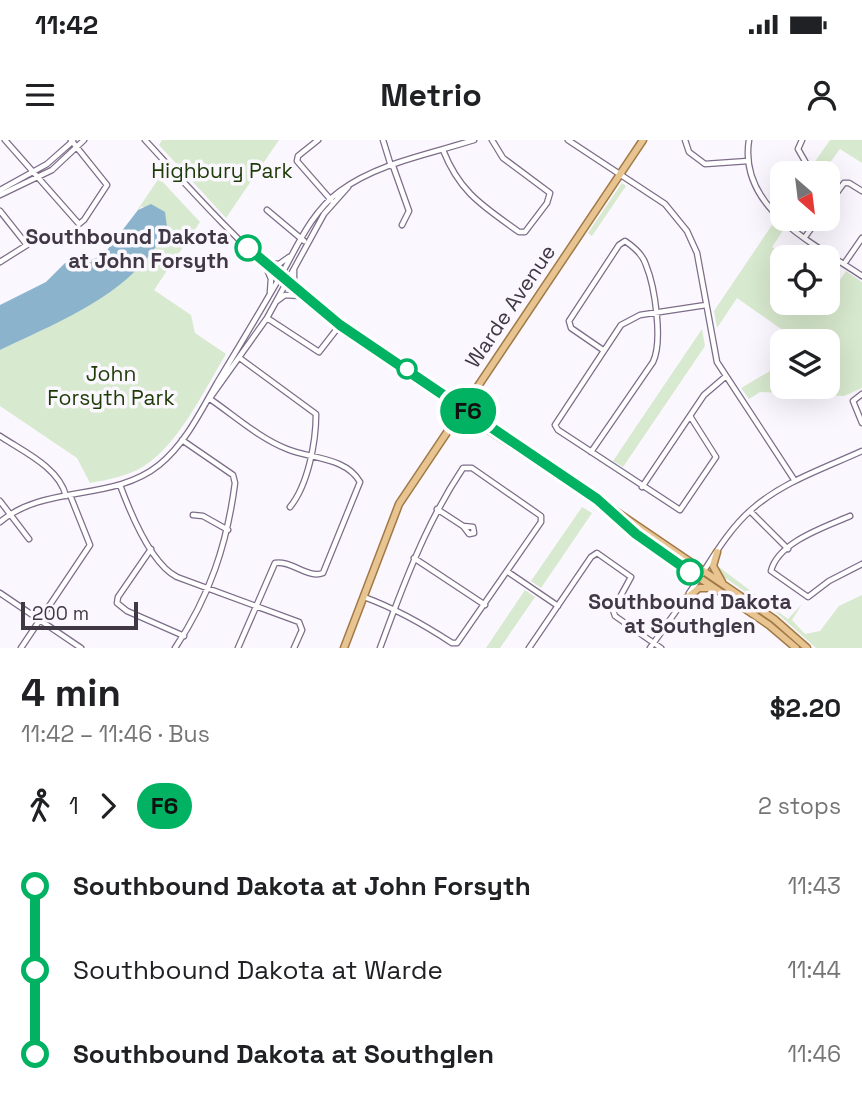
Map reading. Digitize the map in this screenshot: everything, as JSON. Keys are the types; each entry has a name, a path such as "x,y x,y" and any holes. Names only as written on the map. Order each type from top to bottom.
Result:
{"main road":[{"name":"Warde Avenue","path":"344,648 399,504 643,140"},
{"path":"472,393 476,419 451,424 452,411 446,399 472,393"},
{"path":"461,409 721,588 782,625 807,648"},
{"path":"717,552 714,570 721,588 796,648"},
{"path":"683,601 699,588 721,588"}],"street":[{"path":"5,140 73,221 83,222 107,185 74,143"},
{"path":"0,193 35,176 74,143 84,140"},
{"path":"145,140 206,207 303,297 354,338 461,409"},
{"path":"318,140 298,156 297,161 331,201"},
{"path":"383,140 409,211 402,225"},
{"path":"210,399 292,254 331,201 349,186 392,166 474,140"},
{"path":"443,150 454,177 469,195 519,232 527,231 550,199 550,193 503,158 492,140"},
{"path":"568,140 664,204 687,231 697,253 713,347 725,377 795,481"},
{"path":"685,140 693,156 705,164 748,161"},
{"path":"749,140 748,161 755,187 767,206 805,237 862,276"},
{"path":"802,140 798,149 805,161"},
{"path":"840,188 844,183 849,183 862,191"},
{"path":"0,522 31,504 121,485 152,471 182,440 241,360 331,201"},
{"path":"267,210 302,240"},
{"path":"0,211 27,246 0,262"},
{"path":"805,237 809,231"},
{"path":"844,264 862,238"},
{"path":"591,452 656,355 659,340 647,267 634,247 623,241 569,321 571,328 603,350"},
{"path":"264,263 279,264 292,254"},
{"path":"264,263 271,279 270,295"},
{"path":"295,266 294,281 303,297"},
{"path":"274,304 285,295 303,297"},
{"path":"690,416 716,457 684,507 674,509 558,430 555,425 603,350 627,321 655,313 706,305"},
{"path":"267,318 320,352 340,325"},
{"path":"235,355 314,410 316,418 310,455 298,498 290,507"},
{"path":"642,487 708,390 725,377"},
{"path":"862,394 853,401 862,423"},
{"path":"210,399 272,441 343,467 358,478 359,484 323,573 316,575 277,562 238,648"},
{"path":"0,436 52,472 60,481 90,545 21,648"},
{"path":"176,648 209,589 228,530 234,477 182,440"},
{"path":"652,645 717,552 750,511 795,481 862,451"},
{"path":"362,597 395,608 455,644 461,640 541,522 539,513 469,467 462,470 437,509 414,558 395,608 380,648"},
{"path":"121,485 157,562 170,573 301,624 302,630 295,648"},
{"path":"0,501 29,539"},
{"path":"437,509 463,526"},
{"path":"750,511 788,549"},
{"path":"194,515 203,516 228,530"},
{"path":"850,516 788,549 771,571 806,597 829,581 862,564"},
{"path":"151,549 118,597 117,603 127,611 184,636"},
{"path":"529,648 592,555 600,554 632,579 613,614 652,645 661,648"},
{"path":"414,558 485,605"},
{"path":"508,572 558,606"},
{"path":"0,593 81,648"}],"green space":[{"name":"Highbury Park","path":"162,140 279,140 226,218 159,145"},
{"path":"830,140 862,140 862,163 840,149 831,161 815,161"},
{"name":"John Forsyth Park","path":"159,178 200,222 154,290 191,315 195,333 226,354 188,418 164,449 137,470 90,483 77,458 0,406 0,350 95,302 136,270 167,227 142,206 136,212"},
{"path":"622,183 626,186 592,236 588,233"},
{"path":"770,228 770,231 783,231 773,245 770,245 770,315 840,315 840,280 846,271 862,282 862,388 840,396 840,329 781,329 737,298 717,328 714,311"},
{"path":"702,329 705,346 623,467 613,461"},
{"path":"770,371 770,392 760,392 749,399 741,388"},
{"path":"582,507 592,513 541,588 531,581"},
{"path":"719,567 788,619 802,604 792,620 805,634 820,631 839,606 862,595 862,648 816,648 779,615 721,575"},
{"path":"525,590 535,597 500,648 486,648"}],"water":[{"path":"151,204 165,212 167,227 137,270 95,302 0,350 0,305 46,282 65,263 89,261 104,254 138,210"}],"bus line":[{"name":"F6","path":"248,248 287,284 340,325 597,499 636,534 690,572"}],"place":[{"name":"Southbound Dakota at John Forsyth","path":"248,248"},
{"name":"Southbound Dakota at Southglen","path":"690,572"}]}
